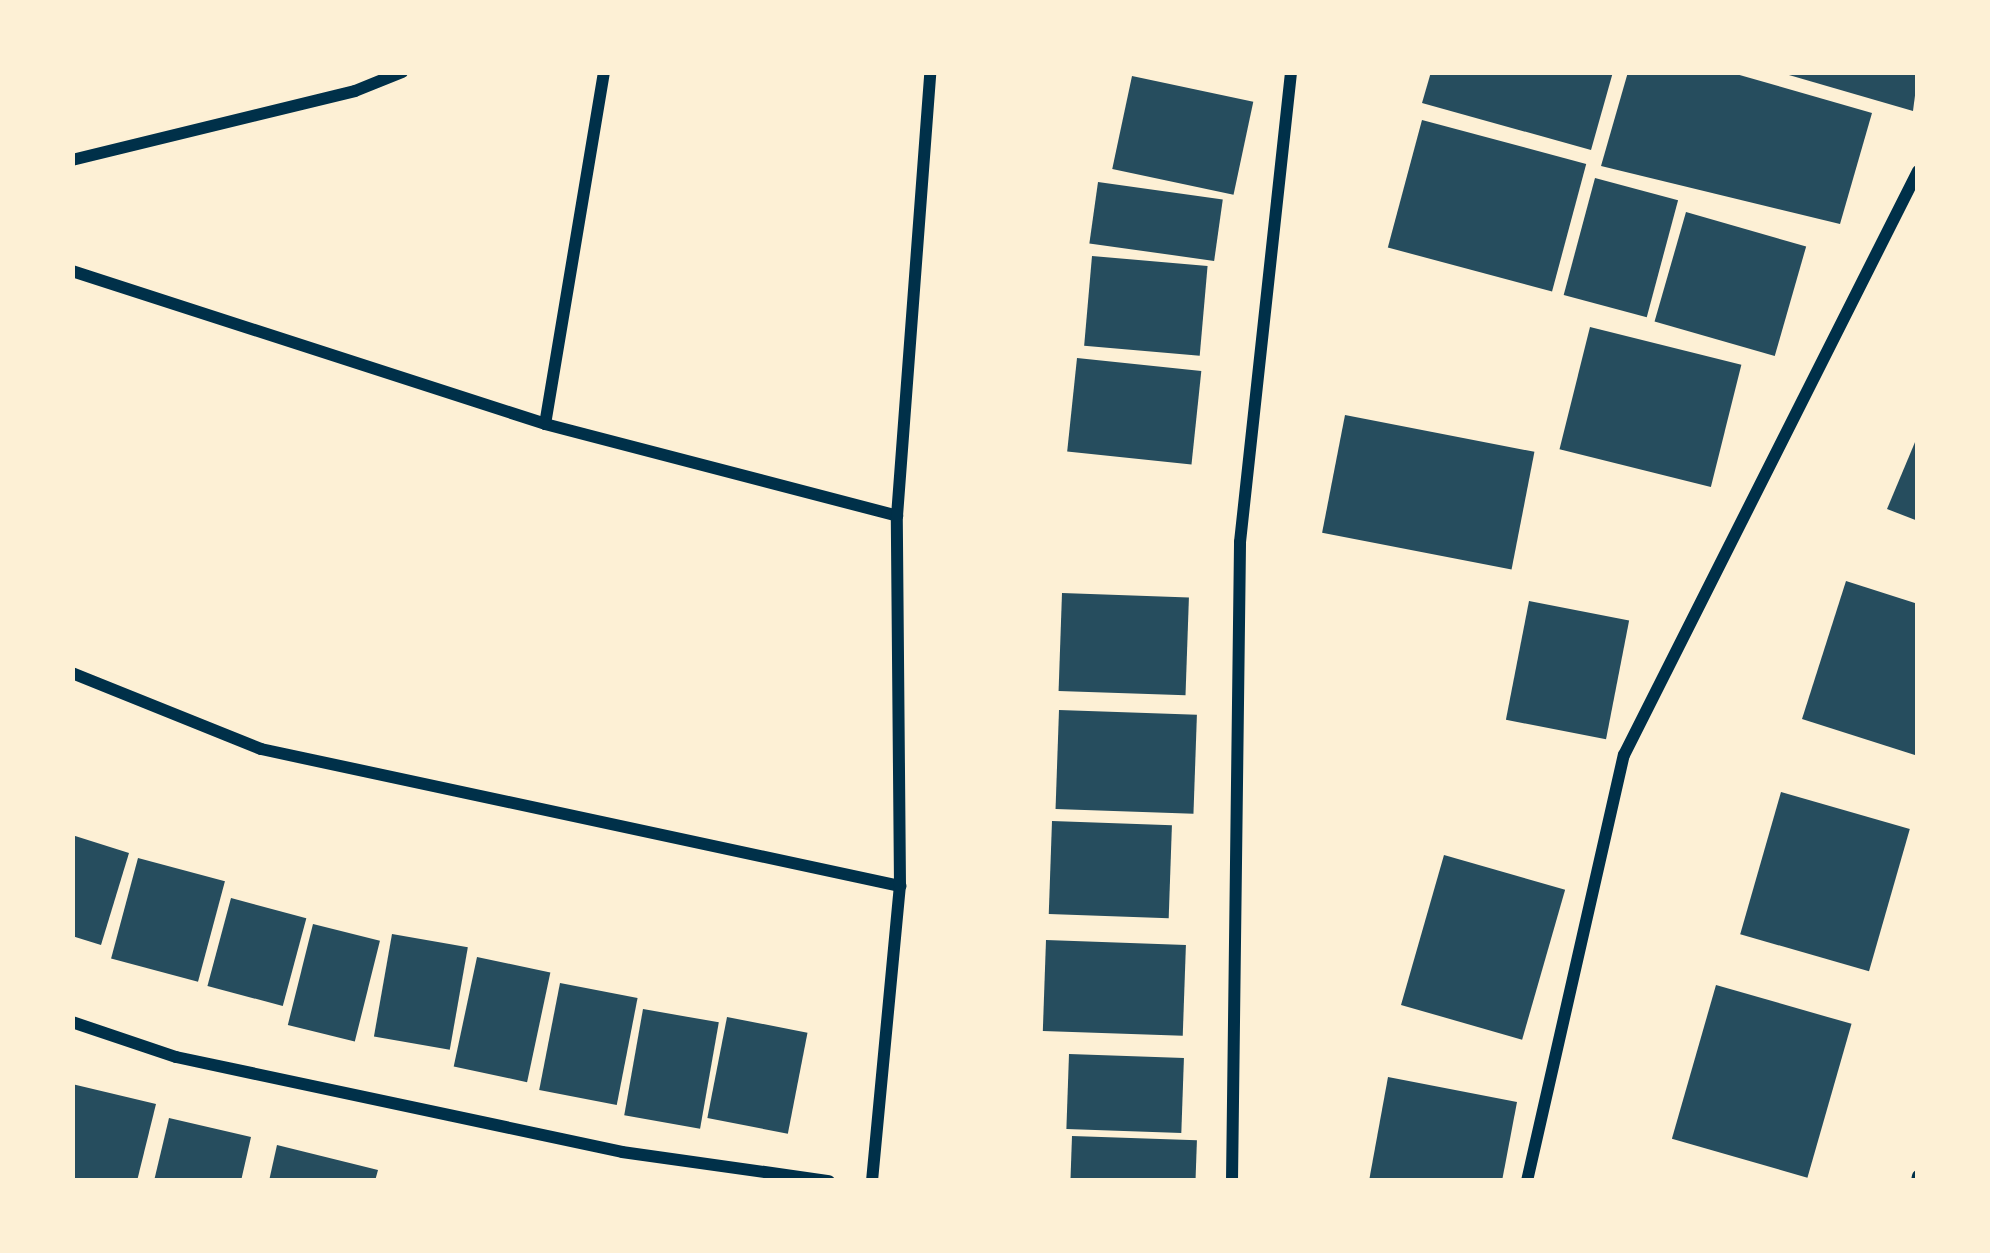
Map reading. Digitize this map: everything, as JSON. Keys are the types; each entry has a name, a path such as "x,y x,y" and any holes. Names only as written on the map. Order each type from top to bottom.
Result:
{"street":[{"path":"72,160 355,91 402,72"},
{"path":"545,424 604,72"},
{"path":"872,1181 901,886 898,516 930,72"},
{"path":"1232,1181 1240,542 1290,74 1272,72"},
{"path":"1527,1181 1624,755 1918,171"},
{"path":"72,271 545,424 898,516"},
{"path":"72,673 261,749 901,886"},
{"path":"72,1022 176,1057 599,1148 829,1181"}],"building":[{"path":"1431,72 1613,72 1591,150 1422,103"},
{"path":"1628,72 1729,72 1872,113 1840,224 1601,166"},
{"path":"1783,72 1918,72 1913,111 1782,73"},
{"path":"1132,76 1253,102 1234,195 1112,169"},
{"path":"1422,120 1586,164 1552,292 1388,248"},
{"path":"1595,178 1678,200 1647,317 1564,295"},
{"path":"1098,182 1223,200 1214,261 1089,243"},
{"path":"1686,212 1806,246 1775,356 1655,322"},
{"path":"1092,256 1208,266 1200,356 1084,346"},
{"path":"1590,327 1741,365 1711,487 1560,449"},
{"path":"1077,358 1201,371 1191,465 1067,451"},
{"path":"1345,415 1534,452 1512,570 1322,533"},
{"path":"1918,435 1918,521 1887,509"},
{"path":"1846,581 1918,604 1918,756 1802,719"},
{"path":"1062,593 1189,597 1186,695 1059,691"},
{"path":"1529,601 1629,620 1606,739 1506,720"},
{"path":"1059,710 1197,715 1193,814 1056,809"},
{"path":"1781,792 1910,829 1869,971 1740,934"},
{"path":"1052,821 1172,825 1169,918 1049,914"},
{"path":"72,835 129,853 101,945 72,936"},
{"path":"1444,855 1565,890 1522,1040 1401,1005"},
{"path":"138,858 225,881 198,982 111,958"},
{"path":"231,898 306,918 283,1006 207,986"},
{"path":"313,924 380,941 355,1042 288,1025"},
{"path":"392,934 468,947 450,1050 374,1036"},
{"path":"1046,940 1186,945 1183,1036 1043,1031"},
{"path":"477,957 550,973 527,1082 454,1067"},
{"path":"560,983 638,998 617,1105 539,1090"},
{"path":"1716,985 1852,1024 1807,1178 1672,1139"},
{"path":"643,1009 719,1022 700,1129 624,1115"},
{"path":"727,1017 807,1033 788,1134 707,1118"},
{"path":"1069,1054 1184,1058 1181,1133 1066,1129"},
{"path":"1388,1077 1517,1102 1502,1181 1369,1181"},
{"path":"72,1084 156,1104 137,1181 72,1181"},
{"path":"169,1118 251,1137 241,1181 154,1181"},
{"path":"1072,1136 1197,1140 1196,1181 1070,1181"},
{"path":"277,1145 378,1170 375,1181 269,1181"}]}
